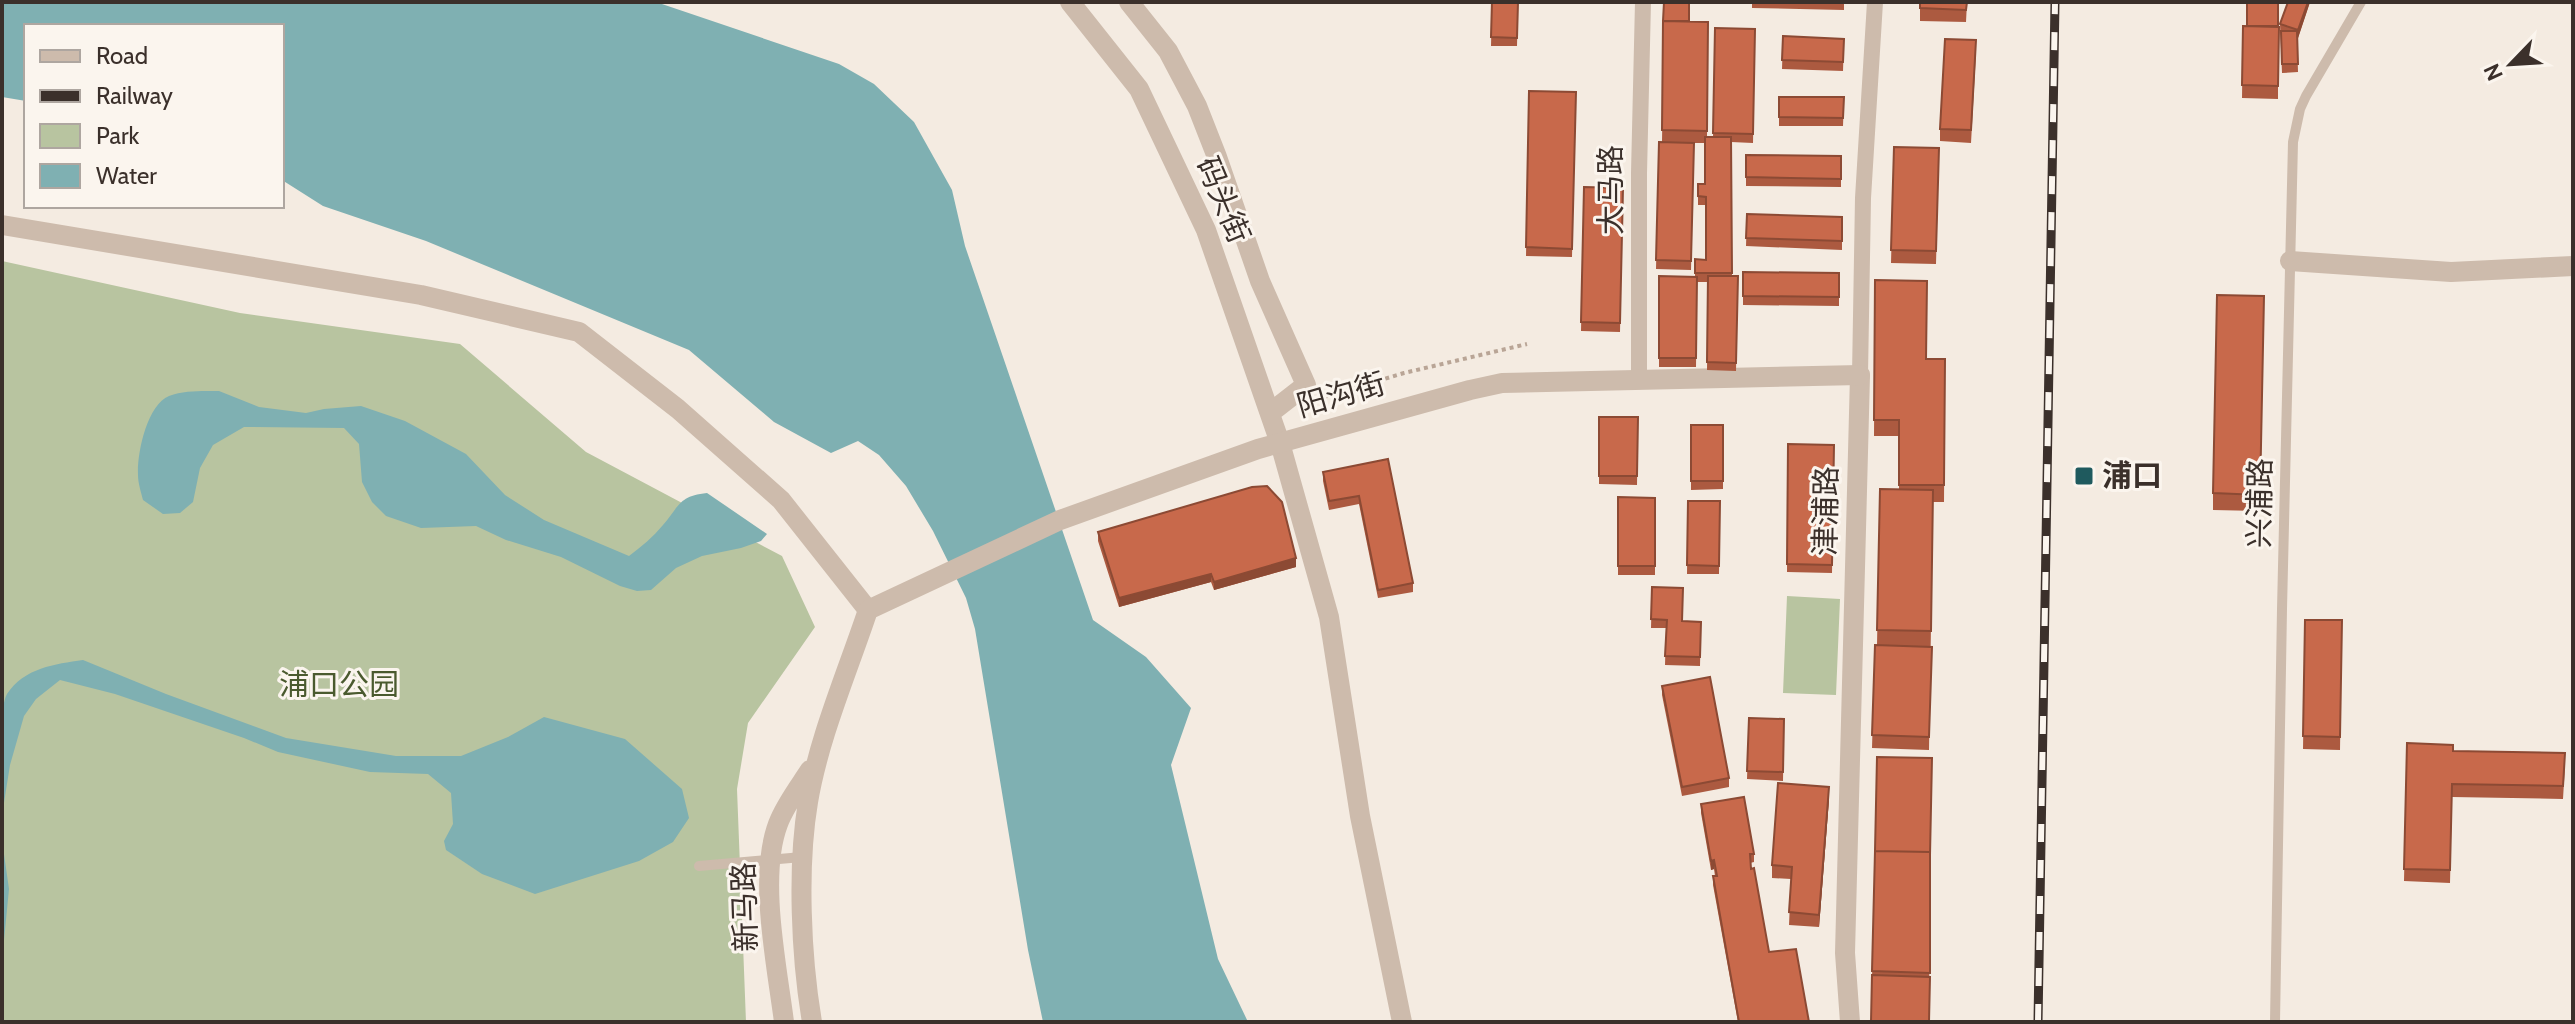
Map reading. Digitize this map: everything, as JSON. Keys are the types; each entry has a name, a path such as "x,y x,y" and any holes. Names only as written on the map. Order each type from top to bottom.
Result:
{"street":[{"name":"码头街","path":"1070,2 1139,89 1206,230 1280,443 1329,617 1360,816 1402,1022"},
{"path":"1129,2 1168,51 1197,106 1260,281 1306,385 1270,413"},
{"name":"大马路","path":"1639,379 1643,2"},
{"name":"津浦路","path":"1850,1022 1845,953 1863,198 1875,2"},
{"path":"2,225 421,295 579,332 678,409 781,500 868,610"},
{"path":"2290,261 2451,272 2573,266"},
{"name":"阳沟街","path":"868,610 1060,520 1280,443 1502,383 1860,375"},
{"name":"新马路","path":"812,1022 805,954 802,857 808,801 820,753 868,610"},
{"name":"新马路","path":"784,1022 772,928 769,859 778,822 820,753"}],"lane":[{"name":"兴浦路","path":"2275,1022 2293,142 2300,109 2361,2"},
{"path":"699,866 802,857"}],"path":[{"path":"1314,399 1404,373 1527,344"}],"green space":[{"name":"浦口公园","path":"2,261 240,313 460,344 586,452 782,556 815,627 748,723 737,789 746,1022 2,1022"},
{"path":"1787,596 1840,599 1836,695 1783,693"}],"water":[{"path":"2,2 656,2 839,64 874,84 914,122 952,190 965,246 1093,620 1146,657 1191,708 1171,765 1218,959 1248,1022 1043,1022 1028,950 975,629 966,598 933,531 906,486 879,455 858,441 831,453 774,422 689,350 426,241 323,206 284,181 284,24 24,24 24,101 2,97"},
{"path":"219,391 259,407 306,413 361,406 405,421 466,454 505,495 544,520 629,556 655,534 680,503 697,494 707,493 767,534 761,541 741,548 702,556 676,568 651,590 637,591 561,557 506,540 476,526 421,528 386,516 372,502 362,482 359,444 344,428 244,427 213,445 200,468 193,502 180,513 163,514 143,500 138,481 139,455 149,419 161,401 169,396"},
{"path":"83,660 286,738 396,756 461,756 508,737 544,717 625,739 682,789 689,818 673,842 639,861 535,894 482,874 446,850 444,841 453,824 451,793 428,774 370,772 278,752 115,694 60,680 36,699 24,716 10,765 3,809 9,889 2,961 2,720 5,700 14,685 31,673"}],"building":[{"path":"1492,2 1518,2 1517,38 1491,37"},
{"path":"1664,2 1689,2 1689,21 1663,21"},
{"path":"1920,2 1967,2 1966,10 1920,8"},
{"path":"2247,2 2278,2 2278,26 2247,26"},
{"path":"2288,2 2308,2 2298,30 2280,24"},
{"path":"1663,21 1708,22 1707,131 1662,130"},
{"path":"2243,26 2279,27 2278,86 2242,85"},
{"path":"1715,28 1755,29 1753,134 1713,133"},
{"path":"2281,31 2297,31 2298,64 2282,64"},
{"path":"1783,36 1844,39 1843,62 1782,60"},
{"path":"1945,39 1976,40 1971,130 1940,129"},
{"path":"1529,91 1576,92 1572,249 1526,247"},
{"path":"1779,97 1844,97 1843,118 1779,117"},
{"path":"1705,137 1731,137 1732,273 1695,273 1695,259 1706,260 1706,197 1698,196 1698,184 1705,184"},
{"path":"1659,142 1694,143 1691,261 1656,260"},
{"path":"1894,147 1939,148 1936,251 1891,250"},
{"path":"1746,155 1841,156 1841,179 1746,177"},
{"path":"1584,187 1623,188 1620,323 1581,322"},
{"path":"1747,214 1842,217 1842,241 1746,238"},
{"path":"1743,272 1839,273 1839,297 1743,296"},
{"path":"1659,276 1697,277 1696,358 1659,358"},
{"path":"1708,276 1738,276 1736,363 1707,362"},
{"path":"1875,280 1927,281 1926,359 1945,359 1944,485 1899,485 1899,420 1874,420"},
{"path":"2217,295 2264,296 2260,495 2213,493"},
{"path":"1599,417 1638,417 1637,476 1599,476"},
{"path":"1691,425 1723,425 1723,481 1691,481"},
{"path":"1788,444 1834,445 1832,565 1787,564"},
{"path":"1388,459 1413,583 1378,590 1359,496 1329,501 1323,472"},
{"path":"1267,486 1282,502 1296,558 1214,582 1211,574 1119,598 1098,532 1252,487"},
{"path":"1880,489 1933,490 1931,631 1877,630"},
{"path":"1618,497 1655,498 1655,566 1618,566"},
{"path":"1688,501 1720,501 1719,566 1687,565"},
{"path":"1652,587 1683,588 1682,621 1701,622 1700,657 1665,656 1667,620 1651,619"},
{"path":"2305,620 2342,620 2340,737 2303,736"},
{"path":"1875,645 1932,647 1929,737 1872,735"},
{"path":"1710,677 1729,778 1682,787 1662,686"},
{"path":"1749,718 1784,719 1783,772 1747,771"},
{"path":"2407,743 2453,745 2453,751 2565,753 2563,786 2452,784 2450,870 2404,869"},
{"path":"1877,757 1932,758 1930,855 1930,852 1875,851"},
{"path":"1778,783 1829,787 1819,915 1789,912 1792,867 1772,865"},
{"path":"1744,797 1754,854 1750,854 1751,869 1754,868 1769,952 1796,949 1809,1022 1739,1022 1713,876 1717,876 1714,860 1711,861 1701,804"},
{"path":"1875,851 1930,852 1930,973 1872,971"},
{"path":"1872,975 1930,977 1929,1022 1871,1022"}],"railway":[{"path":"2038,1022 2055,2"}],"place":[{"name":"浦口","path":"2084,476"}]}
